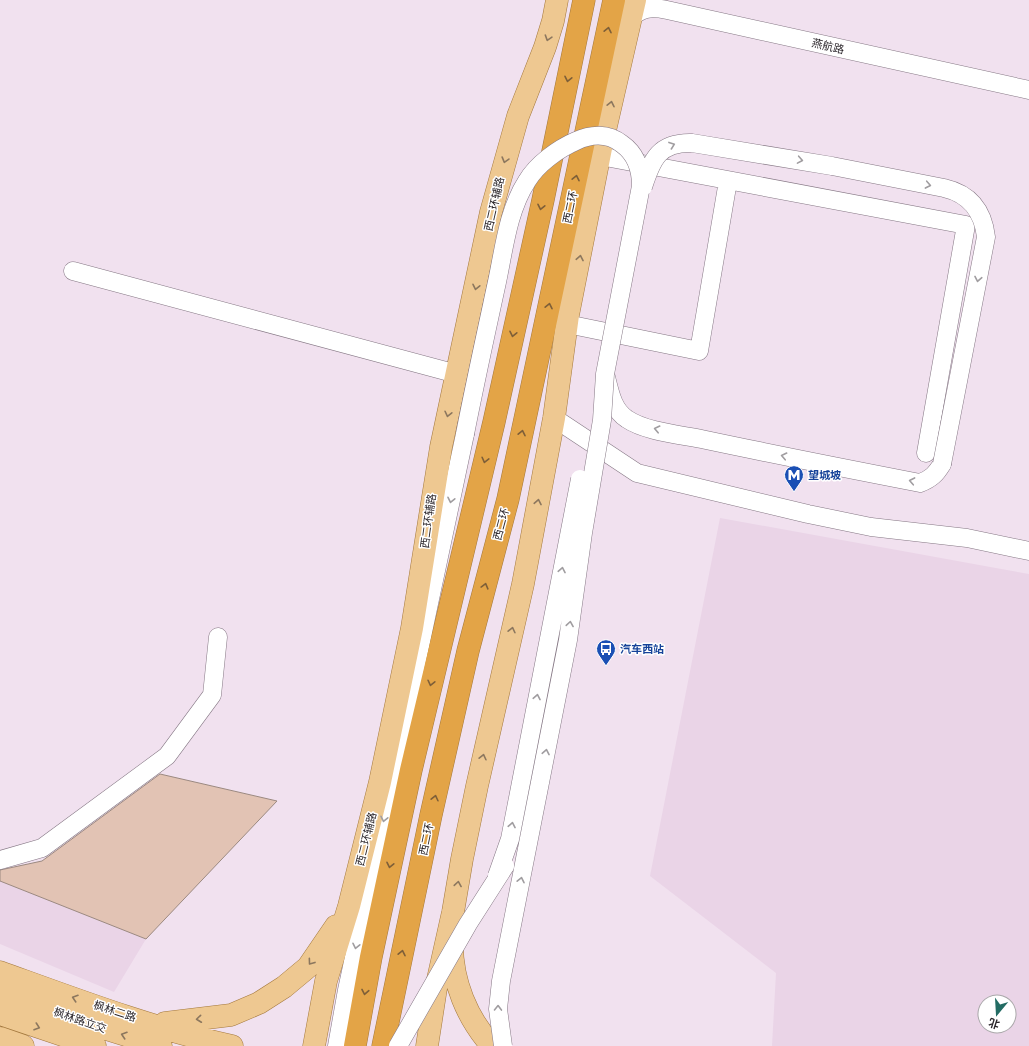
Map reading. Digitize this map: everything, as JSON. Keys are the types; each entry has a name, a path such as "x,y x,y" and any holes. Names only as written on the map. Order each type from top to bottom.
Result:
{"highway":[{"path":"355,1046 388,878 440,645 494,422 541,208 584,0"},
{"name":"西二环","path":"383,1046 431,815 468,651 508,499 614,0"}],"main road":[{"name":"西二环辅路","path":"314,1046 326,981 349,906 380,782 412,628 434,485 502,171 518,116 553,21 557,0"},
{"path":"427,1046 436,988 453,912 466,837 523,584 554,418 567,324 600,156 632,9"},
{"path":"156,1024 231,1015 259,1003 284,987 308,967 349,906"},
{"path":"453,912 452,956 458,987 463,1002 475,1024 492,1046"},
{"name":"枫林二路","path":"0,972 69,997 232,1046"},
{"name":"枫林路立交","path":"0,992 70,1018 161,1046"},
{"name":"枫林路立交","path":"0,1014 94,1046"},
{"path":"0,1038 23,1046"}],"street":[{"name":"燕航路","path":"671,0 682,4 862,42 1029,82"},
{"name":"燕航路","path":"632,9 663,9 1029,90"},
{"path":"337,1046 352,968 512,214 518,195 527,180 558,151 584,138 606,136 617,141 630,150 638,163 641,175 639,200 605,374 590,427 510,838 497,876"},
{"path":"605,374 614,404 627,420 638,424 825,465 920,483 929,480 937,473 942,464 986,236 985,224 977,209 965,196 954,190 832,166 700,143 678,142 666,146 652,162 639,200"},
{"path":"600,156 966,225 926,453"},
{"path":"567,324 699,350 728,180"},
{"path":"73,271 457,374"},
{"path":"503,1046 498,1009 501,981 568,640 583,533 602,420 605,374"},
{"path":"554,418 637,473 808,514 871,526 967,538 1029,551"},
{"path":"0,860 42,848 167,756 212,695 218,637"},
{"path":"398,1046 497,876 532,827"}],"shaded area":[{"path":"720,518 1029,574 1029,1046 772,1046 776,973 650,876"},
{"path":"0,881 146,939 114,992 0,944"}],"building":[{"path":"160,774 277,801 146,939 0,881 0,870 42,861"}],"place":[{"name":"望城坡","path":"794,492"},
{"name":"汽车西站","path":"606,666"}]}
